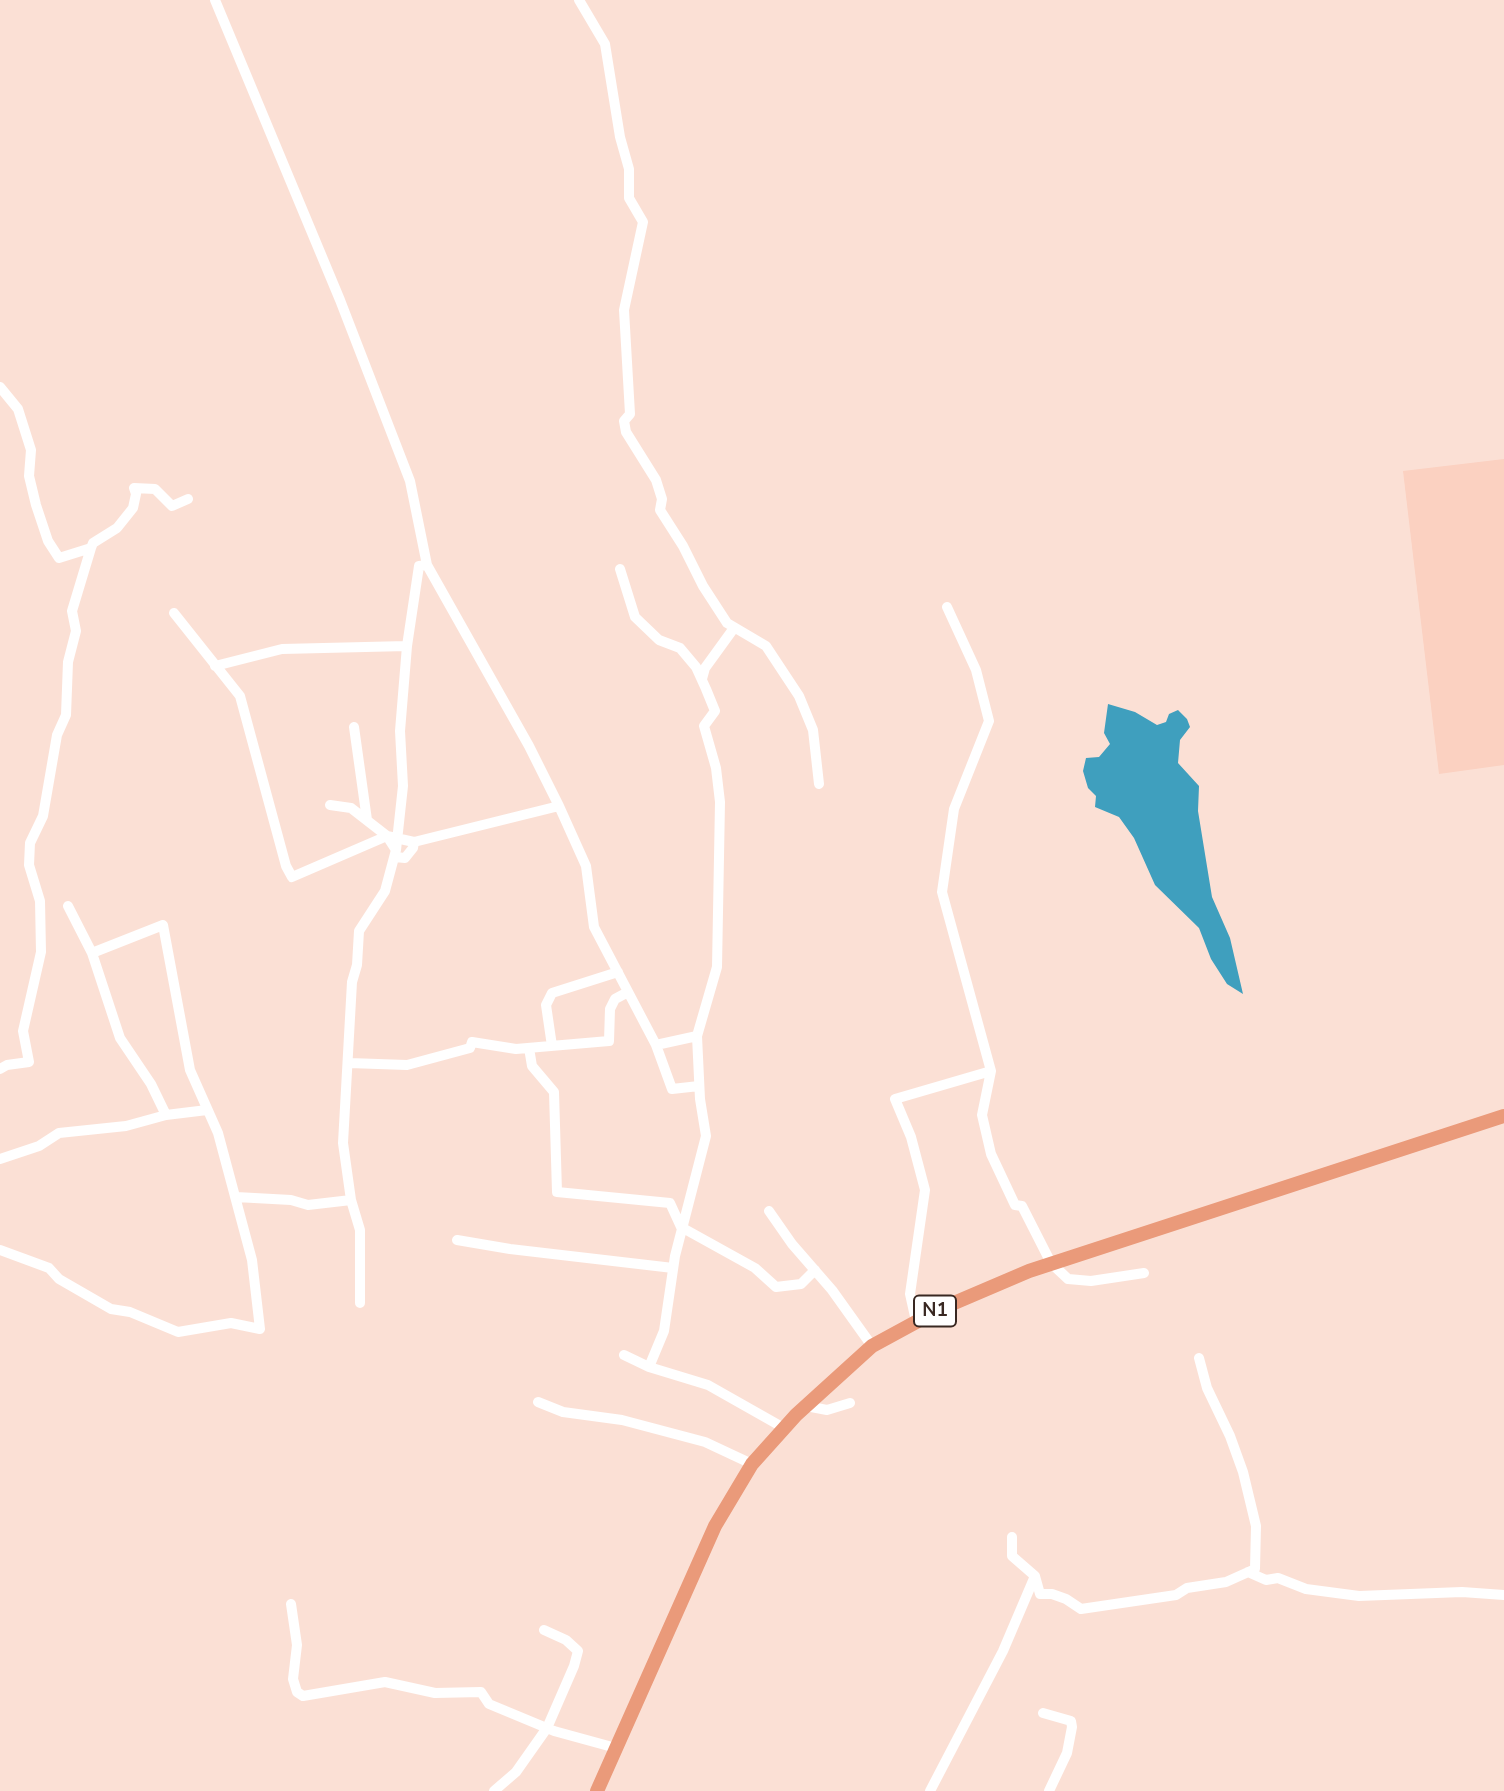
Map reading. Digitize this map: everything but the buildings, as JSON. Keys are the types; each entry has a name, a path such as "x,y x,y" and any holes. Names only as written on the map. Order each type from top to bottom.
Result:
{"highway":[{"name":"N1","path":"597,1791 715,1526 752,1464 806,1406 872,1346 916,1321 1051,1263 1504,1115"}],"street":[{"path":"215,0 340,300 410,481 426,565 523,734 559,806 586,866 594,927 656,1045 672,1089 699,1086"},
{"path":"579,0 605,44 629,169 629,198 643,222 624,310 630,414 624,421 626,432 656,480 662,499 660,510 684,546 703,586 727,623 766,646 799,696 813,730 819,784"},
{"path":"0,387 18,409 21,417 31,450 29,476 36,505 55,554 59,558 91,548"},
{"path":"0,1069 6,1065 29,1062 23,1031 41,952 40,901 29,865 30,843 43,816 57,735 66,715 68,662 76,631 72,611 91,548 93,543 127,518 136,494 134,488 155,489 172,506 188,499"},
{"path":"360,1303 360,1230 351,1200 343,1143 352,982 357,965 359,931 385,891 394,846 403,786 401,731 407,646 419,566 426,565"},
{"path":"620,569 635,617 659,640 680,648 702,679 715,711 704,726 716,768 720,802 717,967 697,1036 699,1086 706,1136 681,1227 664,1331 649,1367"},
{"path":"947,607 976,670 989,721 954,809 942,892 991,1070 982,1115 991,1154 1015,1205 1022,1206 1051,1263 1068,1279 1091,1281 1144,1273"},
{"path":"174,613 240,696 286,866 292,877 394,846 559,806"},
{"path":"702,679 718,648 734,628"},
{"path":"215,666 282,649 407,646"},
{"path":"354,727 367,820"},
{"path":"330,805 351,808 405,858 414,842"},
{"path":"68,906 92,953 120,1038 151,1084 166,1115"},
{"path":"0,1250 49,1269 59,1279 111,1309 130,1312 178,1332 231,1323 260,1329 252,1260 218,1133 190,1070 163,925 92,953"},
{"path":"552,1046 546,1005 552,993 618,971"},
{"path":"349,1063 407,1065 470,1048 472,1042 516,1049 609,1041 610,1009 615,999 628,992"},
{"path":"656,1045 697,1036"},
{"path":"529,1048 532,1066 554,1092 557,1192 670,1203 681,1227 755,1269 776,1287 801,1284 815,1270"},
{"path":"916,1321 911,1294 925,1190 911,1137 895,1099 991,1070"},
{"path":"0,1159 39,1146 59,1133 126,1126 160,1119 166,1115 207,1110"},
{"path":"236,1197 291,1200 307,1205 351,1200"},
{"path":"769,1211 872,1346"},
{"path":"457,1240 510,1249 673,1268"},
{"path":"624,1355 649,1367 708,1385 784,1428"},
{"path":"1012,1537 1012,1556 1035,1576 1040,1594 1052,1594 1066,1599 1081,1609 1175,1595 1186,1588 1226,1582 1255,1569 1256,1525 1239,1460 1207,1388 1199,1358"},
{"path":"538,1402 563,1412 622,1420 705,1442 752,1464"},
{"path":"806,1406 827,1410 850,1403"},
{"path":"1248,1572 1266,1580 1278,1578 1306,1588 1359,1596 1462,1592 1504,1595"},
{"path":"930,1791 1003,1651 1035,1576"},
{"path":"291,1604 297,1645 293,1679 297,1692 303,1696 385,1682 435,1693 481,1692 489,1704 547,1727 616,1748"},
{"path":"494,1791 516,1772 547,1727 578,1651 566,1640 544,1630"},
{"path":"1043,1713 1071,1721 1072,1727 1067,1753 1049,1791"}],"shaded area":[{"path":"1504,459 1504,765 1439,774 1403,471"}],"water":[{"path":"1108,704 1135,712 1157,725 1166,722 1169,714 1178,710 1187,719 1190,727 1180,740 1178,763 1199,786 1198,811 1212,897 1230,938 1243,994 1227,984 1211,959 1199,928 1155,885 1134,838 1119,817 1095,807 1096,796 1088,788 1083,771 1086,758 1099,757 1110,744 1104,733"}]}
